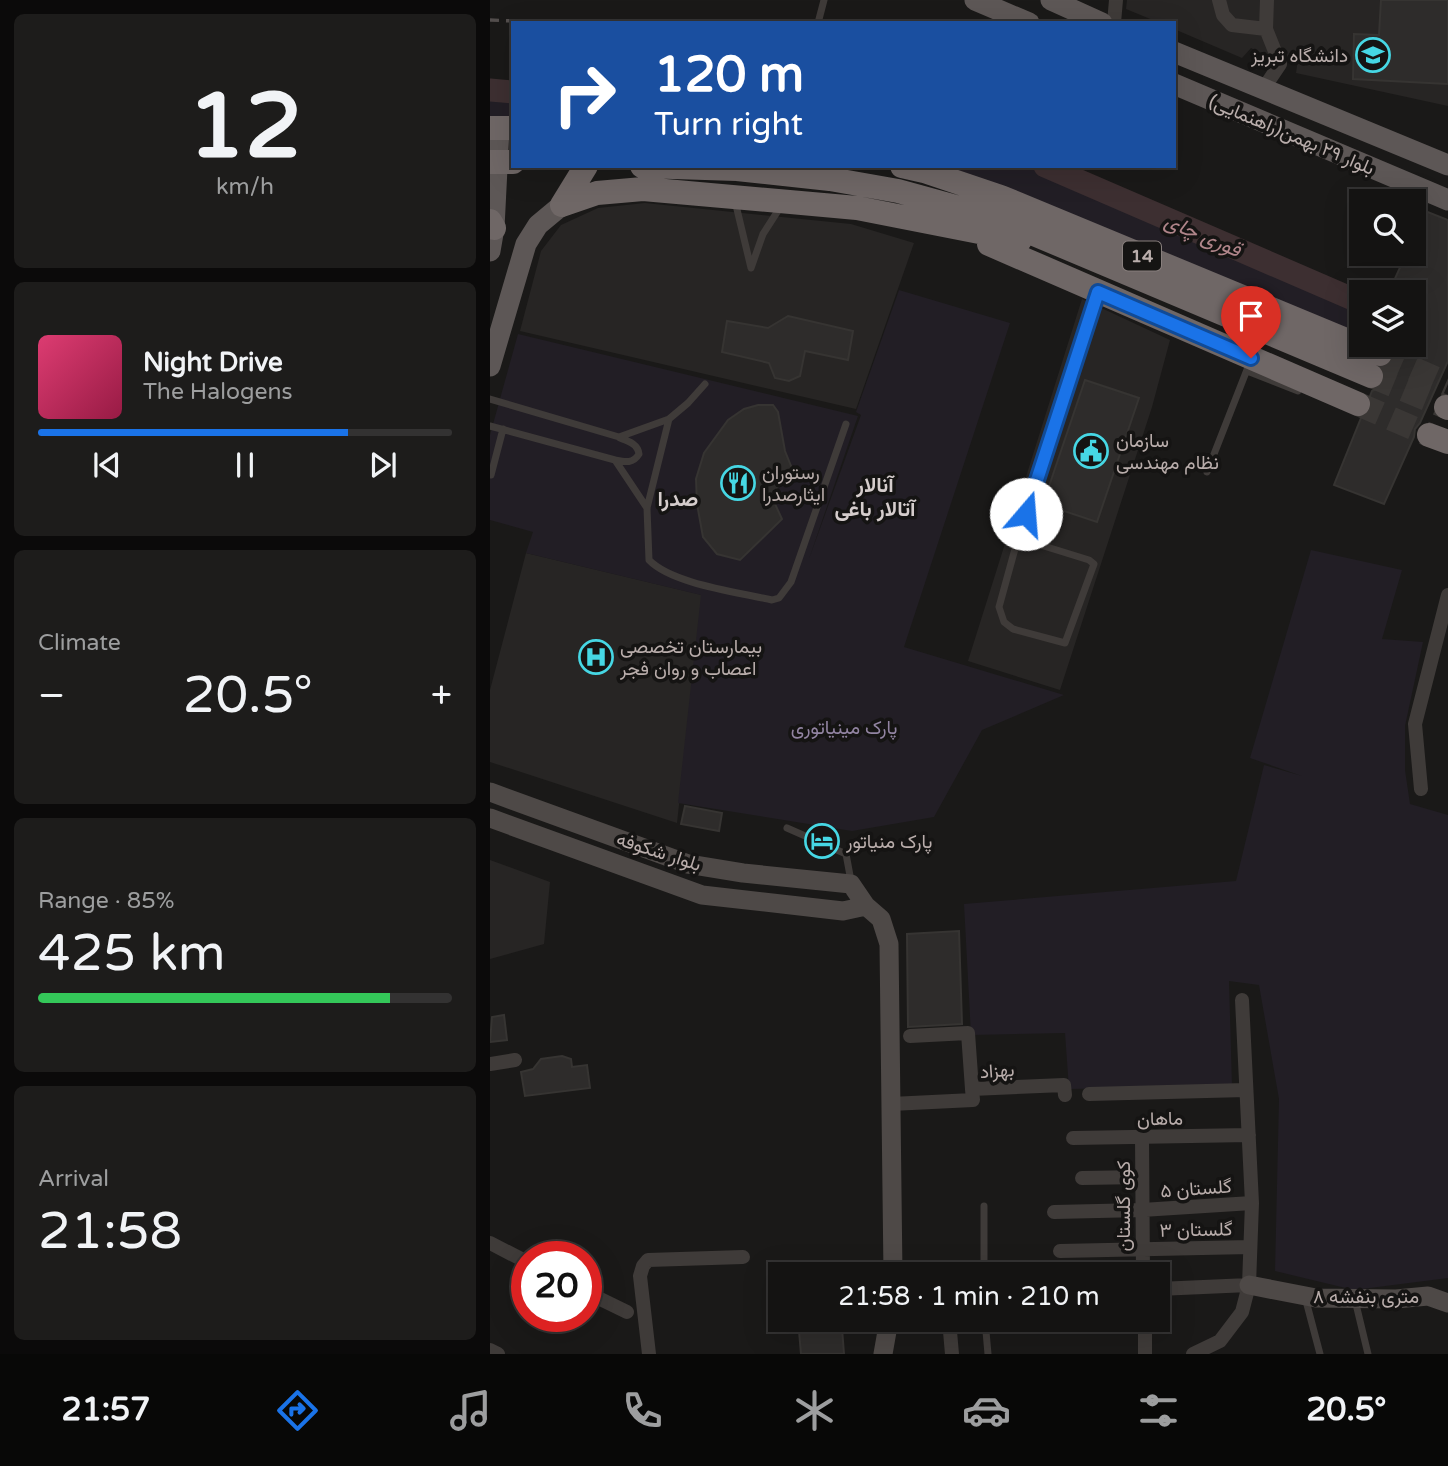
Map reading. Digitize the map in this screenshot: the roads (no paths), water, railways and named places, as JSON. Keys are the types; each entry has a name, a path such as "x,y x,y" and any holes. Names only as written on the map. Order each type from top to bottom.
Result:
{"highway":[{"path":"490,162 511,162"},
{"path":"562,205 585,168"},
{"path":"627,168 630,179 747,170 830,179 898,191 996,218 1065,248"},
{"name":"14","path":"911,168 1001,197 1375,365 1065,248"},
{"path":"562,205 642,177 734,197 857,208 1065,248"},
{"path":"953,228 1098,292 1249,365 1358,404"}],"main road":[{"path":"975,0 1024,21"},
{"path":"1051,0 1098,21"},
{"name":"بلوار ٢٩ بهمن(راهنمایی)","path":"1176,53 1448,166"},
{"name":"بلوار ٢٩ بهمن(راهنمایی)","path":"1176,85 1448,200"},
{"path":"491,233 501,128"},
{"path":"490,366 526,244 538,225 562,205"},
{"name":"بلوار شکوفه","path":"490,792 688,864 851,885"},
{"name":"بلوار شکوفه","path":"490,818 702,895 844,911 866,906"},
{"path":"851,885 866,906 881,919 889,944 893,1262"},
{"name":"۸ متری بنفشه","path":"1248,1285 1304,1296 1355,1300 1428,1296 1445,1302"},
{"path":"883,1354 887,1332"}],"street":[{"path":"1114,21 1116,0"},
{"path":"1219,0 1223,15 1232,25 1266,29"},
{"path":"1264,88 1280,64 1266,29 1267,0"},
{"path":"1421,789 1415,724 1448,595"},
{"path":"1193,1354 1220,1341 1242,1312 1248,1285 1252,1203 1242,1000"},
{"path":"910,1036 968,1033 972,1089"},
{"path":"490,1063 516,1060"},
{"name":"بهزاد","path":"891,1104 972,1100 972,1089 1064,1085 1065,1095"},
{"path":"1089,1094 1247,1090"},
{"name":"ماهان","path":"1073,1138 1249,1135"},
{"name":"کوی گلستان","path":"1142,1138 1143,1262"},
{"path":"1082,1178 1142,1177"},
{"name":"گلستان ۵","path":"1054,1212 1252,1203"},
{"path":"490,1243 511,1254"},
{"name":"گلستان ۳","path":"1060,1251 1250,1247"},
{"path":"649,1354 640,1276 648,1260 743,1257"},
{"path":"1170,1288 1248,1285"},
{"path":"602,1300 627,1312"},
{"path":"950,1332 952,1354"},
{"path":"1145,1332 1145,1354"},
{"path":"490,1350 498,1354"}],"lane":[{"path":"819,21 824,0"},
{"path":"734,197 751,268 763,234 784,201"},
{"path":"1018,538 1089,560 1094,564 1065,643 1013,629 1004,622 999,607 1018,538 1098,292"},
{"path":"1207,472 1249,365 1309,395"},
{"path":"619,437 669,419 705,384"},
{"path":"490,399 619,437 632,443 639,454 627,463 490,426"},
{"path":"669,419 647,508 649,560 658,569 683,579 772,600 779,598 791,582 846,424"},
{"path":"491,475 503,429"},
{"path":"615,460 647,508"},
{"path":"787,828 846,854 851,885"},
{"path":"984,1206 984,1262"},
{"path":"1304,1296 1320,1354"},
{"path":"1355,1300 1368,1354"},
{"path":"986,1332 988,1354"}],"waterway":[{"name":"قوری چای","path":"490,90 511,92"},
{"name":"قوری چای","path":"1050,168 1349,297"}],"tunnel":[{"path":"1387,357 1448,384"},
{"path":"1371,376 1446,407"},
{"path":"1358,404 1429,435"}],"railway":[{"path":"490,20 514,21"}],"place":[{"name":"دانشگاه تبریز","path":"1373,55"},
{"name":"سازمان نظام مهندسی","path":"1091,451"},
{"name":"رستوران ایثارصدرا","path":"738,483"},
{"name":"بیمارستان تخصصی اعصاب و روان فجر","path":"596,657"},
{"name":"پارک منیاتور","path":"822,841"}],"district":[{"name":"آنالار آتالار باغی","path":"875,497"},
{"name":"صدرا","path":"678,499"}],"park label":[{"name":"پارک مینیاتوری","path":"844,727"}]}
